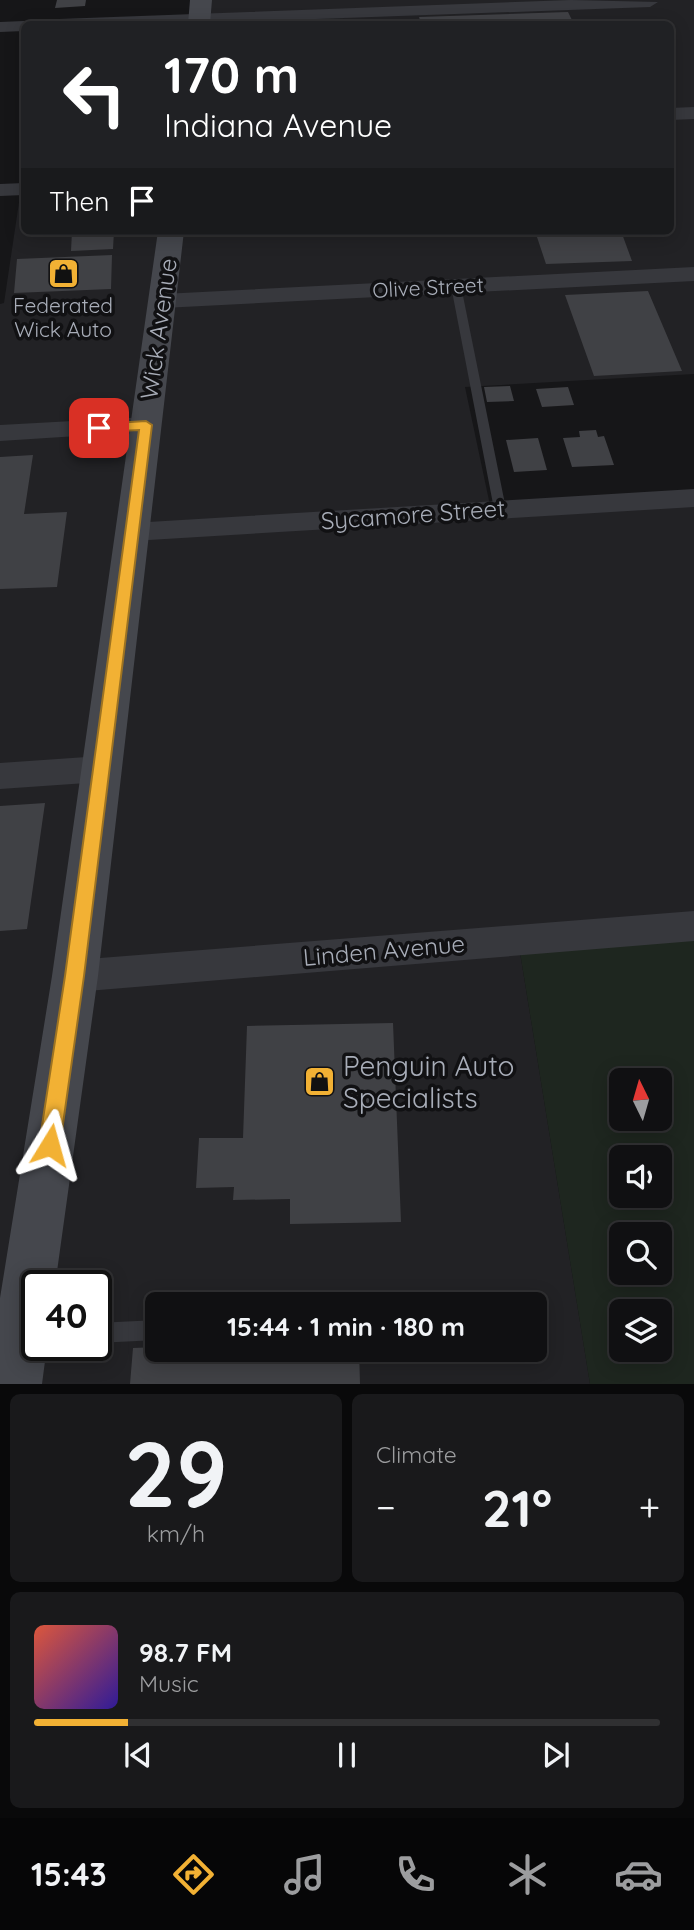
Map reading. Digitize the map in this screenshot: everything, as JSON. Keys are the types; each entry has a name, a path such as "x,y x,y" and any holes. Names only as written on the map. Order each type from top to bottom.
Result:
{"street":[{"path":"101,21 200,14 650,2"},
{"path":"0,27 21,26"},
{"path":"674,114 694,113"},
{"path":"0,190 21,189"},
{"name":"Wick Avenue","path":"38,1270 171,235"},
{"name":"Olive Street","path":"163,301 694,274"},
{"path":"0,433 146,425"},
{"name":"Sycamore Street","path":"132,532 694,498"},
{"path":"0,776 101,769"},
{"name":"Linden Avenue","path":"75,976 694,926"},
{"name":"Wick Avenue","path":"14,1384 22,1361"}],"lane":[{"path":"456,286 500,509"},
{"path":"112,1333 145,1331"}],"shaded area":[{"path":"201,0 694,0 694,374 465,387 491,510 694,498 694,926 518,940 590,1384 0,1384 0,304 4,303 21,189 21,235 674,235 674,21 199,21"},
{"path":"694,926 694,1384 590,1384 518,940"}],"building":[{"path":"57,0 86,0 85,6 55,8"},
{"path":"568,12 572,21 420,21 419,17"},
{"path":"369,19 369,21 315,21"},
{"path":"72,235 114,235 113,249 71,251"},
{"path":"536,235 622,235 632,261 546,264"},
{"name":"Federated Wick Auto","path":"112,255 111,289 14,293 17,259"},
{"path":"648,291 682,371 594,376 565,295"},
{"path":"510,386 514,401 487,402 484,387"},
{"path":"568,387 574,405 542,407 536,389"},
{"path":"596,430 598,437 604,436 614,465 572,467 563,438 580,437 579,431"},
{"path":"538,438 547,470 514,472 506,440"},
{"path":"33,455 24,514 67,512 57,587 0,589 0,457"},
{"path":"45,803 27,929 0,931 0,806"},
{"name":"Penguin Auto Specialists","path":"393,1023 401,1222 290,1224 290,1199 233,1200 234,1187 196,1188 199,1138 243,1138 247,1026"},
{"path":"133,1348 145,1348 145,1362 359,1362 360,1384 130,1384"}],"place":[{"name":"Federated Wick Auto","path":"63,274"},
{"name":"Penguin Auto Specialists","path":"320,1082"}],"route":[{"path":"50,1145 75,976 146,425 99,428"}]}
